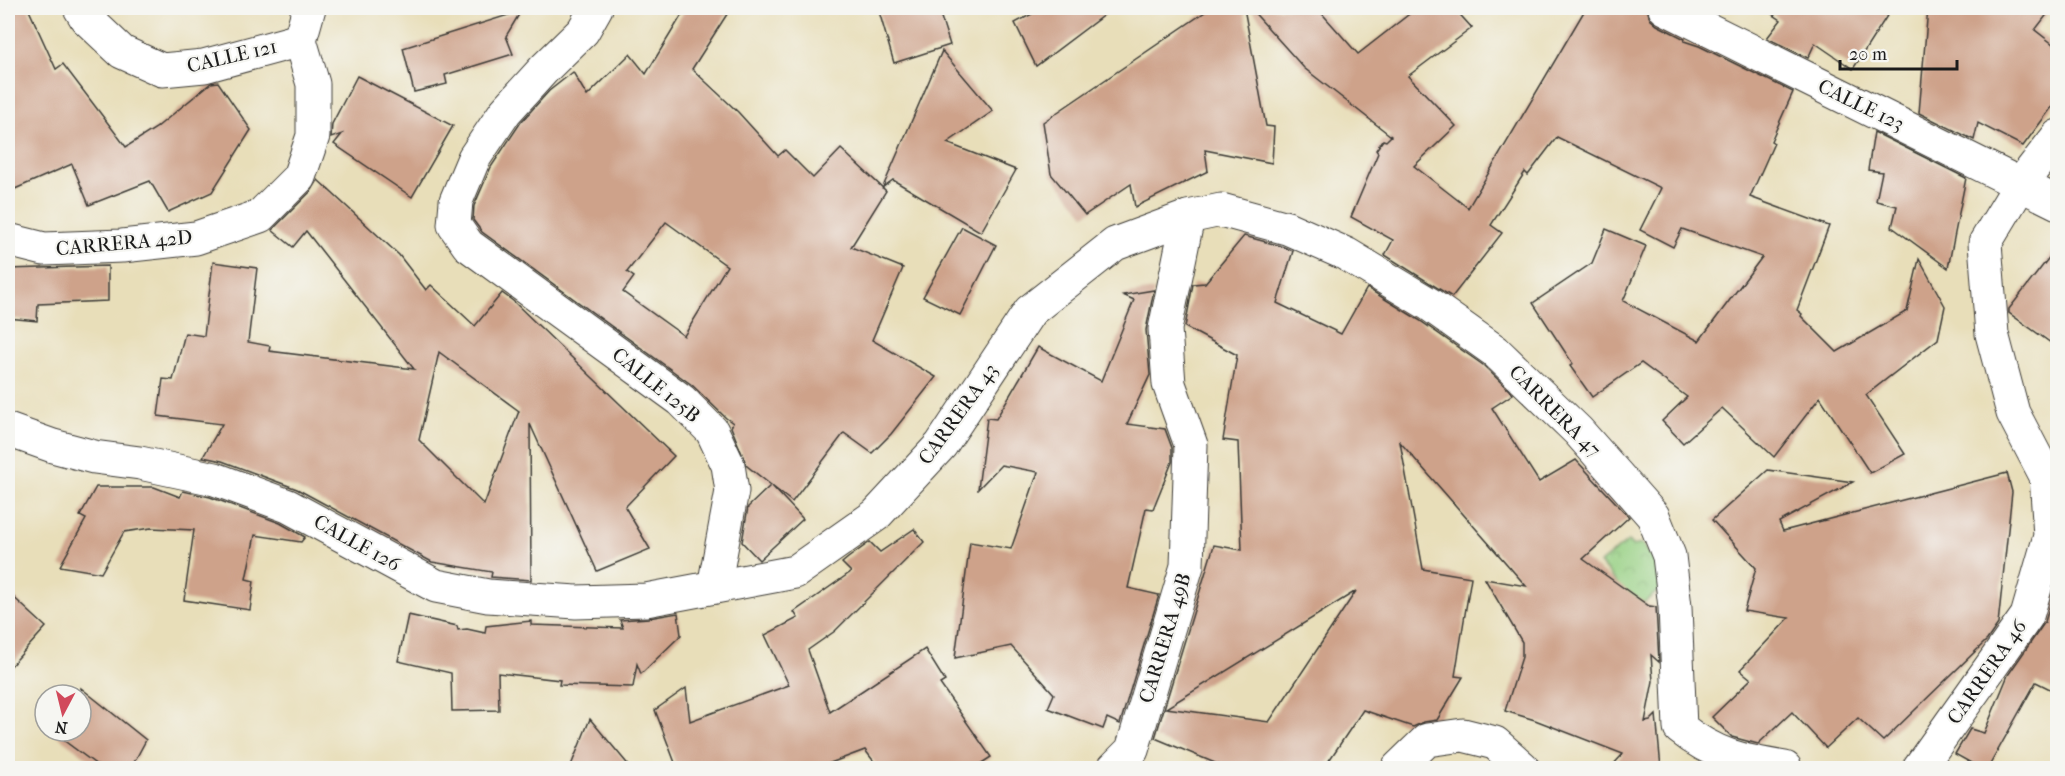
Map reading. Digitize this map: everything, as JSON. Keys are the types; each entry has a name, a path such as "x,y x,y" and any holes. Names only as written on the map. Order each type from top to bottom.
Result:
{"street":[{"name":"CALLE 121","path":"80,8 86,18 122,52 162,69 204,66 300,40"},
{"path":"300,40 309,8"},
{"name":"CALLE 125B","path":"596,8 584,31 545,68 505,112 474,158 456,201 454,225 468,245 681,400 712,431 728,465 732,491 714,587"},
{"name":"CALLE 123","path":"1665,8 2058,202"},
{"name":"CARRERA 42D","path":"8,240 44,249 122,246 196,238 260,216 299,177 313,136 313,84 300,40"},
{"name":"CARRERA 46","path":"1919,768 2026,616 2050,536 2046,476 2013,413 1992,334 1985,243 2020,185 2058,136"},
{"name":"CARRERA 47","path":"1188,217 1221,210 1287,228 1346,254 1429,304 1495,351 1578,430 1653,516 1669,556 1675,607 1680,728 1699,743 1742,761 1785,768"},
{"name":"CARRERA 43","path":"714,587 795,572 876,515 940,444 1030,311 1115,244 1188,217"},
{"name":"CARRERA 49B","path":"1131,762 1187,566 1191,445 1169,384 1165,329 1188,217"},
{"name":"CALLE 126","path":"8,430 74,452 215,479 257,494 288,506 436,586 488,596 576,602 646,600 714,587"},
{"path":"1398,768 1427,740 1463,735 1495,743 1523,768"}],"green space":[{"path":"1628,541 1633,546 1642,544 1671,581 1637,608 1600,563"}],"building":[{"path":"8,8 28,8 56,69 63,64 126,147 156,128 211,83 218,82 251,130 212,192 168,212 150,181 89,205 72,164 8,192"},
{"path":"686,8 731,8 692,69 738,112 778,156 785,150 813,178 841,149 886,191 851,247 903,268 872,340 936,377 891,434 872,453 844,433 792,502 772,486 803,519 759,560 742,542 748,507 771,485 747,466 731,427 733,423 692,385 482,232 473,220 474,206 491,167 521,122 549,91 573,72 587,96 630,54 646,74","holes":["666,222 727,266 684,336 623,292 634,277 627,272"]},
{"path":"878,8 938,8 950,45 894,63"},
{"path":"1043,8 1113,8 1036,66 1015,23"},
{"path":"1211,8 1244,8 1266,126 1274,127 1272,163 1205,150 1208,171 1135,207 1131,184 1085,215 1051,174 1043,122"},
{"path":"1250,8 1317,8 1358,54 1417,8 1454,8 1472,28 1408,76 1456,126 1414,166 1468,208 1586,8 1647,8 1650,19 1685,39 1684,41 1699,46 1793,92 1750,197 1829,226 1797,310 1802,314 1801,316 1837,352 1907,311 1919,259 1945,306 1938,339 1866,395 1905,454 1870,473 1820,397 1774,457 1722,408 1683,443 1662,421 1687,397 1641,363 1592,397 1570,366 1573,364 1533,303 1592,263 1606,229 1646,246 1623,301 1699,341 1762,257 1682,229 1673,247 1640,230 1661,188 1557,137 1528,175 1525,172 1491,225 1502,233 1452,297 1385,255 1393,240 1351,217 1378,153 1376,150 1383,140 1386,141 1391,136 1304,68"},
{"path":"1763,8 1892,8 1853,69 1815,43 1808,58 1767,38 1781,20"},
{"path":"1928,8 2052,8 2035,30 2058,48 2058,99 2023,146 1978,123 1974,140 1919,113"},
{"path":"521,11 506,36 513,54 445,75 447,84 414,92 403,48"},
{"path":"942,51 993,111 947,143 1016,170 981,232 893,180 883,187"},
{"path":"357,76 453,126 412,197 334,144 342,134 331,138 332,124"},
{"path":"1874,132 1966,178 1948,268 1892,227 1897,206 1876,201 1882,172 1868,170"},
{"path":"318,180 399,255 426,290 431,285 475,326 502,293 513,301 674,456 625,507 650,549 597,571 530,424 531,580 491,577 492,572 432,562 297,489 222,461 203,457 222,424 158,416 163,379 173,380 185,333 204,336 213,262 257,268 248,342 270,346 269,351 414,369 306,231 293,247 272,230 312,190","holes":["439,352 519,411 484,505 419,440"]},
{"path":"962,227 996,245 960,315 923,297"},
{"path":"1244,236 1293,251 1277,303 1341,334 1367,288 1419,320 1483,365 1513,394 1492,408 1539,482 1576,460 1629,517 1583,559 1649,606 1656,607 1659,662 1651,655 1653,681 1645,722 1650,721 1656,715 1661,768 1610,768 1623,754 1535,720 1505,711 1522,657 1522,642 1485,579 1526,586 1400,442 1423,569 1471,577 1455,676 1463,677 1437,720 1413,727 1363,710 1324,768 1227,768 1155,738 1214,545 1242,550 1238,442 1223,440 1237,355 1185,327 1193,284 1205,283","holes":["1356,591 1269,722 1166,708"]},
{"path":"2058,246 2058,348 2009,313 2009,309"},
{"path":"108,266 108,301 38,304 37,321 8,318 8,269"},
{"path":"1154,290 1146,330 1150,375 1127,424 1165,429 1172,448 1172,462 1153,509 1146,508 1128,588 1159,595 1120,724 1107,718 1103,729 1048,708 1054,694 1011,646 955,658 970,542 1011,549 1038,472 1001,465 978,489 987,418 996,419 1038,347 1101,381 1134,300 1123,295"},
{"path":"1768,470 1853,482 1779,522 1783,531 2007,473 2012,492 1998,624 1987,640 1883,741 1858,718 1826,748 1792,712 1758,744 1732,737 1712,717 1751,679 1740,670 1789,618 1744,611 1756,568 1712,520"},
{"path":"96,487 154,487 180,497 183,491 210,497 280,523 305,537 301,542 255,535 246,579 254,581 250,610 184,600 194,530 151,528 124,532 101,573 60,566 86,519 80,516"},
{"path":"914,529 924,542 835,631 808,650 830,712 925,649 945,681 940,684 991,757 974,768 879,768 865,750 817,768 677,768 655,710 686,688 690,721 789,685 765,635 798,618 794,612 851,572 842,563 870,542 880,552"},
{"path":"2058,578 2058,693 2036,682 1988,768 1980,768 1955,754 1970,729 1984,733 2008,675 2045,622"},
{"path":"8,592 46,627 8,669"},
{"path":"678,613 681,635 641,674 637,664 633,687 559,685 560,680 498,673 499,710 452,711 451,673 398,661 408,615 457,626 458,630 467,629 485,633 486,626 531,621 531,625 623,628 620,620"},
{"path":"93,698 146,740 131,768 101,768 67,743 93,743"},
{"path":"590,719 631,768 570,768"}]}
